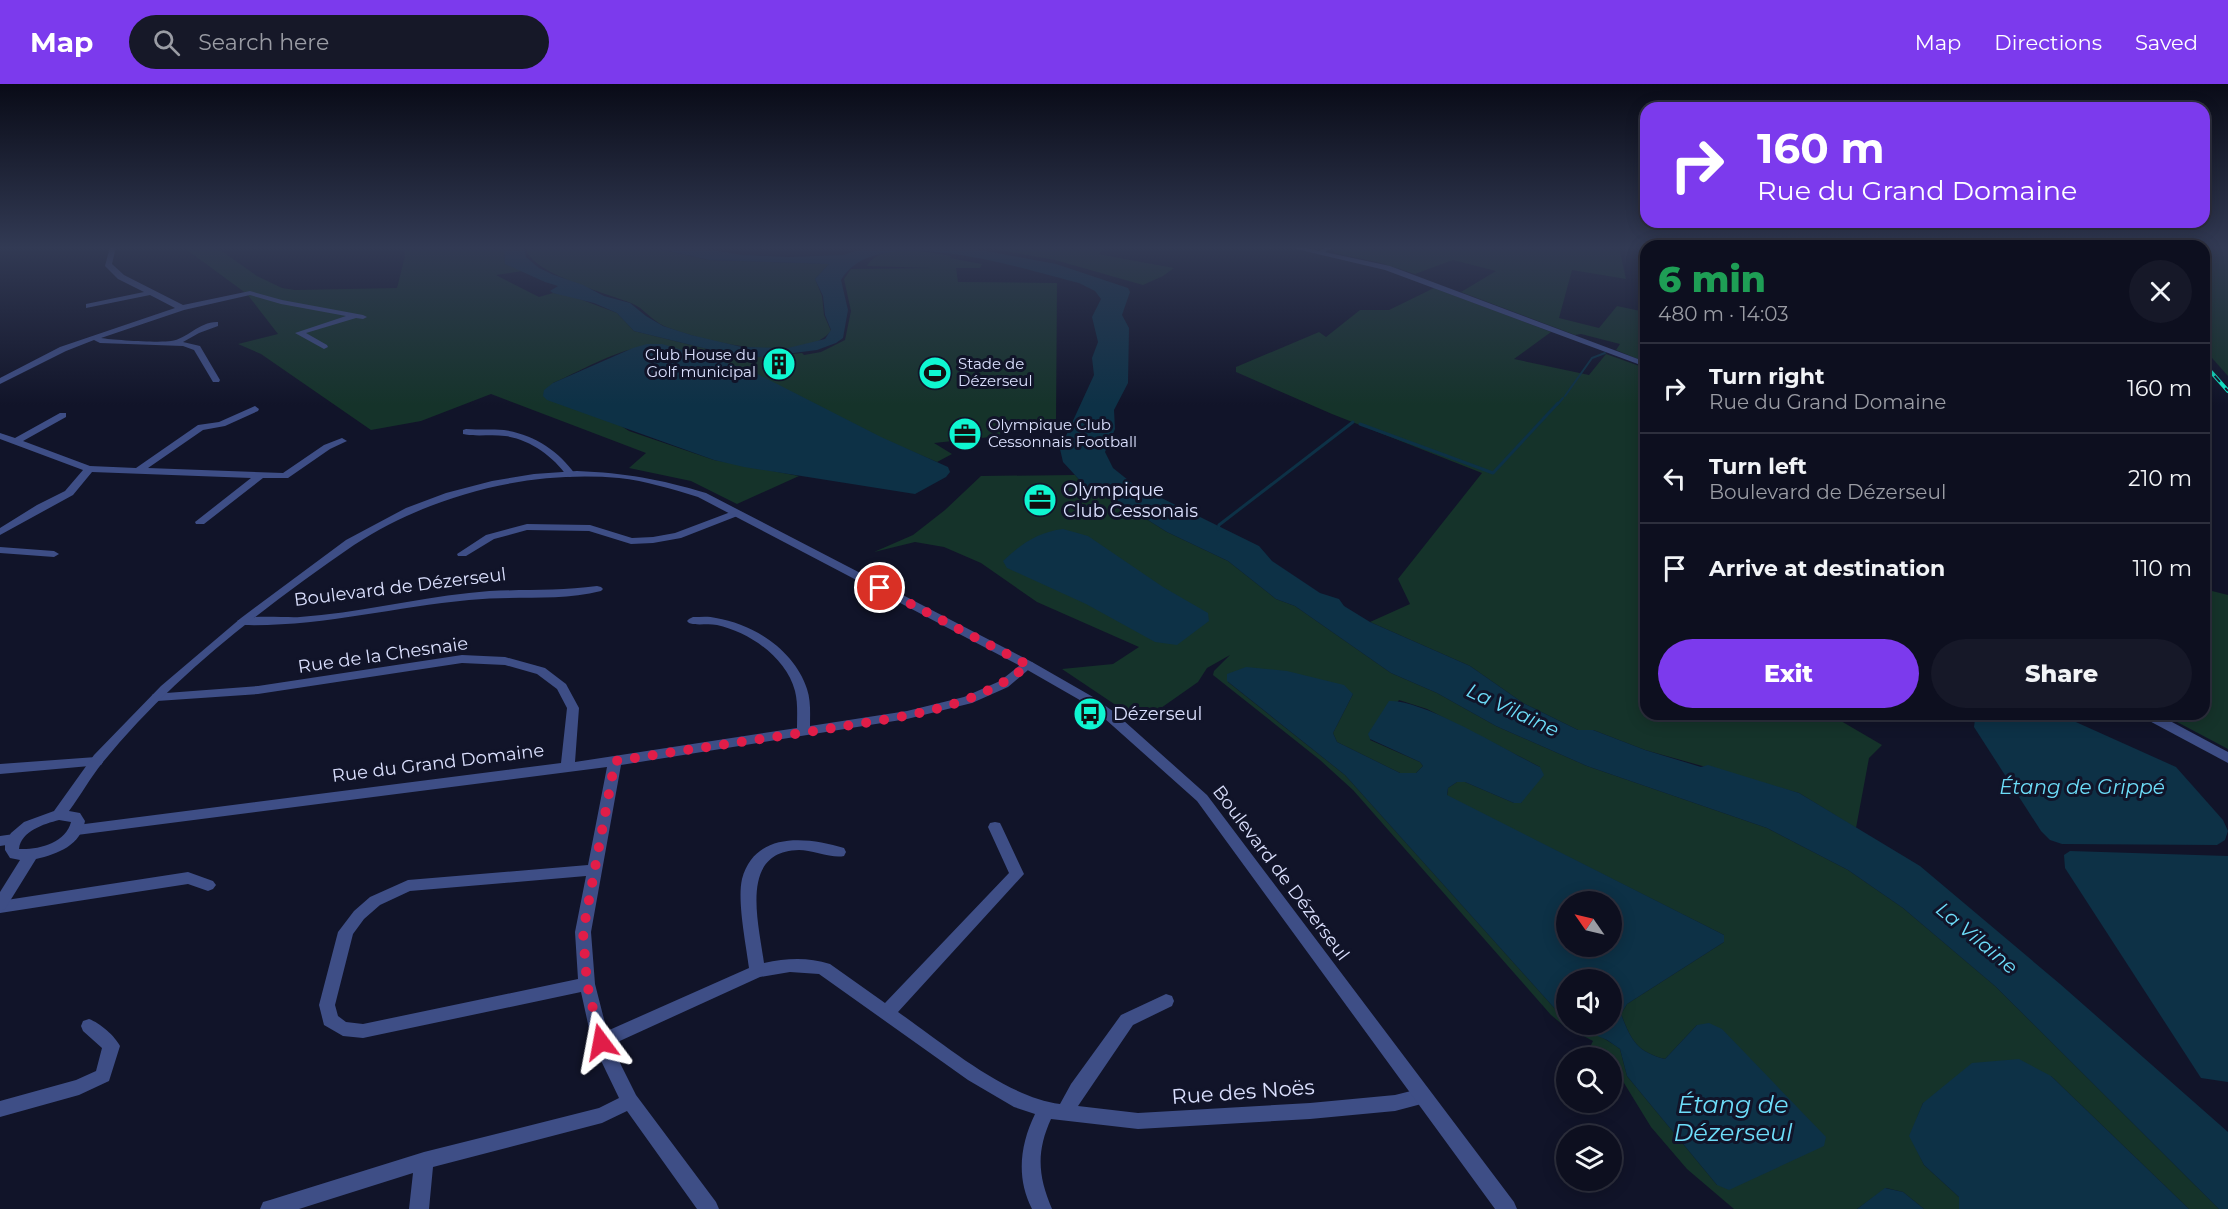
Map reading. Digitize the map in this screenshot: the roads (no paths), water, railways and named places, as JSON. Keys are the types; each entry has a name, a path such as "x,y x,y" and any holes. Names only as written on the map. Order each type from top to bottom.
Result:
{"street":[{"path":"89,306 118,300"},
{"path":"166,300 182,308"},
{"path":"0,381 29,364 95,337 182,308 218,300"},
{"path":"274,300 360,317 299,333 324,347"},
{"path":"1471,300 1640,363"},
{"path":"172,344 215,324"},
{"path":"95,337 100,341 172,344 197,348 216,380"},
{"path":"140,469 201,427 211,428 238,418 255,408"},
{"path":"15,442 63,415"},
{"path":"466,432 507,433 541,446 566,466 570,474"},
{"path":"0,436 89,469 140,469 285,476 327,447 342,441"},
{"path":"0,532 40,507 69,493 89,469"},
{"name":"Boulevard de Dézerseul","path":"59,815 96,762 157,697 243,621 349,543 397,516 454,494 481,487 537,477 570,474 599,473 655,479 702,495 1028,665 1089,700 1109,715 1202,798 1507,1209"},
{"path":"200,522 262,474"},
{"name":"Boulevard de Dézerseul","path":"462,554 490,537 527,527 590,528 631,541 653,540 677,536 736,513"},
{"path":"0,550 54,554"},
{"name":"Boulevard de Dézerseul","path":"243,621 300,619 469,596 525,592 568,594 597,589"},
{"path":"693,621 715,621 743,631 764,643 786,661 801,689 804,732"},
{"name":"Rue de la Chesnaie","path":"157,697 270,688 462,659 505,661 542,671 562,687 573,708 568,766"},
{"name":"Rue du Grand Domaine","path":"77,830 615,761 907,716 968,700 1004,684 1028,665"},
{"path":"2158,720 2228,758"},
{"path":"615,761 583,932 587,984 601,1042 616,1076 630,1101 710,1209"},
{"path":"0,769 96,762"},
{"path":"59,815 75,818 78,821 77,830 61,844 31,855 15,854 7,840 28,826 59,815"},
{"path":"887,1012 1017,874 995,827"},
{"path":"757,971 750,881 756,864 771,851 790,843 820,845 839,852"},
{"path":"0,906 19,871 31,855"},
{"path":"587,984 363,1031 342,1029 330,1020 327,1005 346,932 358,915 375,901 392,892 408,886 430,883 594,870"},
{"path":"0,906 188,878 208,885"},
{"name":"Rue des Noës","path":"601,1042 757,971 783,964 808,965 824,969 974,1075 1020,1101 1046,1110 1138,1121 1310,1111 1395,1103 1423,1096"},
{"path":"1065,1112 1077,1090 1127,1020 1166,1001"},
{"path":"0,1109 79,1087 103,1077 111,1046 89,1026"},
{"path":"270,1209 424,1161 602,1115 630,1101"},
{"path":"1042,1209 1032,1187 1031,1159 1036,1131 1046,1110"},
{"path":"419,1209 424,1161"}],"water":[{"name":"La Vilaine","path":"580,300 617,300 630,303 663,326 742,347 788,348 825,339 831,330 825,315 823,300 846,300 848,310 843,338 836,343 817,350 763,357 736,356 634,331 617,313"},
{"name":"La Vilaine","path":"1101,300 1127,300 1122,315 1129,328 1128,383 1114,410 1115,429 1105,452 1113,468 1133,484 1259,546 1272,561 1320,593 1339,599 1344,606 1370,622 1470,666 1523,703 1578,730 1593,730 1645,750 1701,767 1708,765 1799,793 1920,866 2060,984 2228,1132 2228,1209 2219,1209 1995,986 1903,908 1848,870 1767,828 1587,766 1496,726 1437,693 1391,673 1295,606 1276,599 1228,561 1167,532 1116,500 1086,487 1063,462 1060,449 1094,375 1092,358 1098,342 1092,317"},
{"path":"647,344 662,344 750,370 881,437 948,467 950,472 946,477 915,494 744,467 714,460 547,400 543,396 544,390 553,383"},
{"path":"1063,529 1088,536 1163,587 1208,613 1209,621 1177,645 1155,642 1086,604 1007,568 1003,561 1023,544 1046,533"},
{"name":"Étang de Dézerseul","path":"1246,667 1287,671 1344,685 1353,694 1333,733 1337,742 1400,773 1416,773 1423,766 1420,762 1370,739 1368,734 1389,701 1403,702 1421,708 1464,727 1540,767 1544,775 1521,803 1514,803 1465,782 1457,782 1448,788 1447,795 1724,935 1724,942 1627,1004 1622,1012 1622,969 1556,969 1556,1010 1345,775 1227,681 1227,674"},
{"name":"Étang de Grippé","path":"1975,720 2071,720 2176,767 2223,820 2228,831 2225,840 2217,845 2062,844 2050,840 2041,831 1974,727"},
{"name":"Étang de Grippé","path":"2070,851 2228,856 2228,1082 2201,1078 2065,868 2064,855"},
{"name":"Étang de Dézerseul","path":"1622,1016 1632,1038 1641,1049 1665,1059 1697,1025 1709,1023 1722,1029 1826,1137 1824,1146 1729,1190 1717,1185 1627,1076 1622,1047 1617,1047 1595,1035 1622,1035"},
{"path":"2019,1059 2051,1076 2189,1209 1959,1209 1959,1197 1924,1165 1909,1136 1923,1103 1972,1063"},
{"path":"1885,1188 1903,1192 1924,1209 1857,1209"}],"waterway":[{"path":"1565,396 1592,358 1605,353"},
{"path":"1557,405 1563,398"},
{"path":"1360,424 1493,473 1558,403"},
{"path":"1218,529 1219,525 1353,422"}],"railway":[{"path":"2210,371 2228,391"}],"place":[{"name":"Club House du Golf municipal","path":"779,364"},
{"name":"Stade de Dézerseul","path":"935,373"},
{"name":"Olympique Club Cessonnais Football","path":"965,434"},
{"name":"Olympique Club Cessonais","path":"1040,500"},
{"name":"Dézerseul","path":"1090,714"}]}
